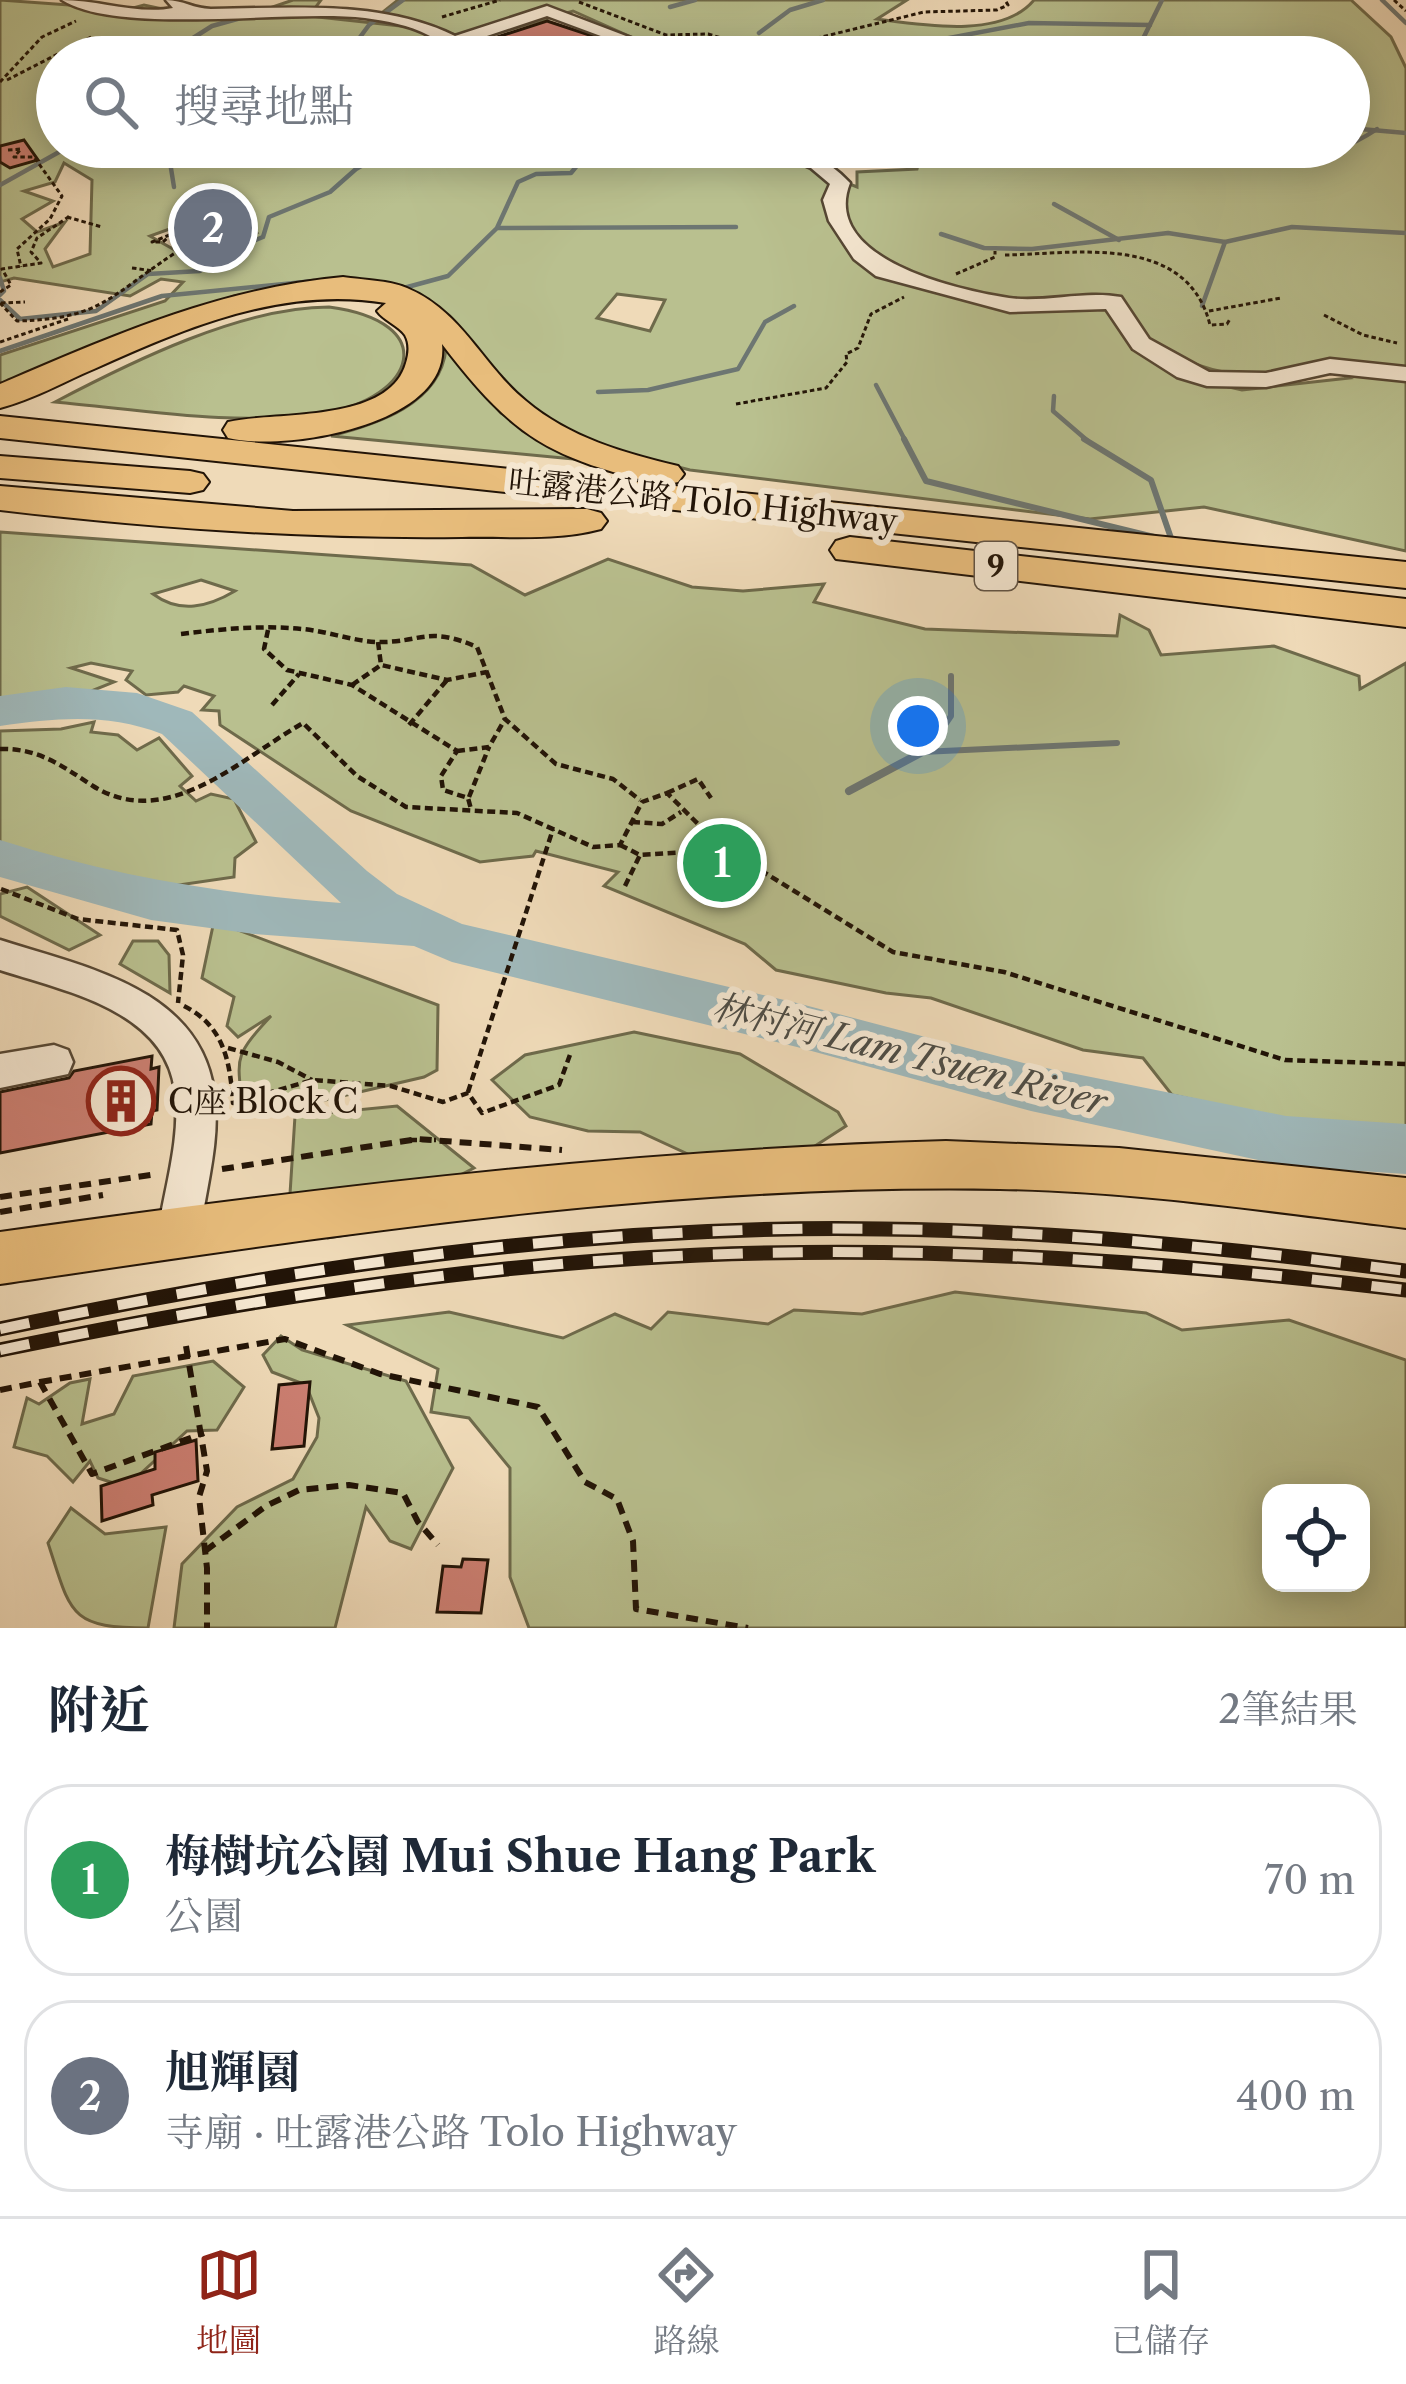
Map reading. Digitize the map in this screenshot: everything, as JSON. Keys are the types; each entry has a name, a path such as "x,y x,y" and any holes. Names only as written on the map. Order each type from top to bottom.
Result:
{"highway":[{"path":"0,397 238,302 306,288 369,291 428,312 502,398 544,430 585,450 667,475 941,525"},
{"path":"0,417 171,338 275,303 335,298 380,306 415,326 426,347 423,368 402,392 353,417 293,429 136,437"},
{"name":"吐露港公路 Tolo Highway","path":"0,427 136,437 1406,575"},
{"name":"吐露港公路 Tolo Highway","path":"0,467 586,521 1406,613"},
{"path":"0,498 133,514 290,523 586,521"}],"main road":[{"path":"0,1258 411,1200 604,1181 946,1165 1127,1173 1406,1203"}],"street":[{"path":"70,0 158,16 180,5 215,14 244,4"},
{"path":"228,2 413,24 437,36"},
{"path":"472,36 547,11 617,36"},
{"path":"824,168 840,183 833,200 838,221 862,254 884,272 1010,304 1113,302 1141,344 1184,371 1207,379 1266,380 1330,366 1406,374"},
{"path":"831,171 847,168"},
{"path":"0,955 133,1002 164,1023 184,1052 195,1088 179,1232"},
{"path":"0,1071 54,1062"}],"path":[{"path":"413,24 500,0"},
{"path":"574,0 666,35 715,36"},
{"path":"826,36 924,12 997,10 1008,5 1005,0"},
{"path":"1394,0 1406,11"},
{"path":"1,82 36,36 65,22 85,20"},
{"path":"1,82 36,65"},
{"path":"8,149 19,147 21,152 14,157 36,161"},
{"path":"21,267 17,249 44,227 62,196 41,168"},
{"path":"3,290 11,285 2,268 42,262 32,254 34,242 69,216 102,227"},
{"path":"172,234 163,242 152,242 160,234 172,234 190,243 201,242 215,232 212,229"},
{"path":"0,342 105,308 190,243"},
{"path":"1005,255 1098,249 1147,261 1198,289 1214,327 1230,319"},
{"path":"938,281 995,256 995,250"},
{"path":"132,268 152,273"},
{"path":"736,404 826,388 847,362 846,354 858,348 859,335 872,312 914,292"},
{"path":"1210,311 1281,298"},
{"path":"0,303 25,302"},
{"path":"0,303 17,320 78,316"},
{"path":"1324,315 1348,329 1397,343"},
{"path":"181,634 247,626 299,628 378,642 418,634 452,636 477,647 505,719 556,764 613,779 642,802"},
{"path":"268,630 264,649 287,670 352,685 457,751 489,747"},
{"path":"378,642 381,665"},
{"path":"352,685 381,665 447,680 487,672"},
{"path":"272,705 299,673"},
{"path":"409,725 447,680"},
{"path":"471,811 468,798 505,719"},
{"path":"0,749 13,746 65,763 109,796 156,803 182,793 303,722 357,776 406,807 517,813 593,848 620,845 640,855 690,853 748,860"},
{"path":"457,751 441,776 443,790 468,798"},
{"path":"620,845 642,802 698,779 711,798"},
{"path":"667,793 681,812 748,860 893,952 1004,973 1285,1060 1406,1064"},
{"path":"632,822 662,824 681,812"},
{"path":"467,1093 553,829"},
{"path":"625,886 640,855"},
{"path":"1,890 78,919 177,930 183,955 178,1004 201,1012 228,1048 233,1103 314,1080 392,1086 443,1102 467,1093"},
{"path":"228,1048 314,1080"},
{"path":"467,1093 482,1113 559,1084 571,1052"},
{"path":"0,1197 152,1175"},
{"path":"0,1213 103,1195"},
{"path":"0,1390 285,1339 380,1374 538,1407 585,1481 617,1499 633,1541 636,1609 748,1628"},
{"path":"186,1346 207,1471 199,1497 207,1628"},
{"path":"40,1382 92,1474 138,1462 153,1448 204,1432"},
{"path":"205,1551 269,1503 302,1486 330,1483 403,1493 418,1522 438,1545"}],"green space":[{"path":"0,0 83,6 107,15 144,5 200,17 258,12 293,0 321,0 309,16 419,28 431,36 36,36 36,168 62,168 55,182 24,191 53,201 22,219 37,232 65,222 45,249 53,267 90,254 92,180 72,168 810,168 857,187 857,172 917,168 1370,168 1370,36 629,36 573,11 488,36 458,36 423,23 379,15 398,0 907,0 877,19 960,26 1002,20 1034,0 1351,0 1391,37 1406,68 1406,551 1204,507 1090,519 690,470 608,449 554,424 506,386 438,307 321,281 234,296 0,389 0,355 165,301 183,282 161,279 130,296 14,278 0,282","holes":["196,196 230,208 257,233 203,266 150,236 178,226","617,294 665,300 650,331 597,318","1172,355 1233,373 1313,368 1349,378 1242,390 1189,378"]},
{"path":"329,307 365,315 389,328 401,343 403,360 396,377 355,405 324,413 257,418 55,402 152,354 224,327 295,309"},
{"path":"446,349 501,413 584,460 331,436 386,418 419,398 441,368"},
{"path":"0,532 471,565 525,595 608,559 692,587 743,591 824,584 814,602 925,629 1117,636 1120,615 1149,630 1161,655 1274,646 1359,676 1360,689 1406,663 1406,1136 1322,1128 1172,1095 1143,1058 1083,1050 931,998 776,970 745,944 604,886 618,872 536,851 533,856 480,862 351,811 220,725 219,711 202,710 214,696 184,686 178,692 146,695 126,680 132,671 91,663 71,668 114,682 84,694 0,700","holes":["201,580 235,591 194,606 173,604 153,594"]},
{"path":"94,722 91,732 118,735 137,750 159,738 192,776 180,786 196,801 211,794 234,799 256,842 235,858 234,877 172,886 120,879 0,844 0,731 61,729"},
{"path":"27,887 100,935 69,950 0,916 0,894"},
{"path":"214,921 438,1005 437,1070 321,1101 289,1097 243,1114 240,1060 271,1016 238,1037 227,1026 234,997 202,978"},
{"path":"133,941 158,941 169,955 170,993 120,964"},
{"path":"634,1032 740,1054 838,1112 846,1126 801,1155 716,1167 640,1132 588,1131 530,1117 492,1080 525,1055"},
{"path":"397,1106 474,1168 425,1193 394,1227 328,1238 290,1194 295,1116"},
{"path":"955,1292 1146,1313 1182,1330 1289,1320 1406,1360 1406,1628 529,1628 510,1577 510,1468 469,1418 431,1412 438,1369 347,1325 449,1312 563,1338 615,1314 651,1329 668,1312 768,1324 794,1310 862,1314"},
{"path":"281,1336 302,1350 406,1381 453,1468 411,1549 390,1541 366,1507 335,1628 174,1628 182,1564 237,1507 293,1479 317,1437 319,1418 306,1385 272,1372 263,1355"},
{"path":"213,1361 244,1387 217,1430 187,1431 126,1487 98,1478 90,1461 73,1482 47,1456 14,1447 27,1398 39,1404 70,1383 90,1379 82,1424 114,1414 133,1376"},
{"path":"71,1508 105,1534 166,1527 148,1628 87,1620 69,1601 48,1543"}],"building":[{"path":"547,21 592,36 500,36"},
{"path":"24,140 36,161 10,168 0,162 0,146"},
{"path":"152,1056 151,1069 159,1067 157,1110 152,1111 151,1124 0,1153 0,1092"},
{"path":"310,1382 304,1446 272,1449 279,1385"},
{"path":"196,1440 198,1481 152,1495 153,1505 102,1521 101,1486 155,1469 155,1452"},
{"path":"463,1559 488,1560 481,1613 437,1612 443,1566 461,1567"}],"waterway":[{"path":"361,36 403,0"},
{"path":"670,7 695,0"},
{"path":"759,33 790,10 823,0"},
{"path":"1150,25 1162,0"},
{"path":"1382,0 1406,23"},
{"path":"196,36 212,26 248,16"},
{"path":"960,36 1029,23 1150,25"},
{"path":"1144,36 1150,25"},
{"path":"1370,130 1375,130"},
{"path":"1370,133 1375,130"},
{"path":"1375,130 1406,133"},
{"path":"0,185 36,165"},
{"path":"171,168 174,187"},
{"path":"0,300 20,319 96,311 148,274 200,271 221,254 263,237 269,217 330,192 358,168"},
{"path":"400,289 448,276 497,228 518,182 536,174 571,173 575,168"},
{"path":"1054,204 1117,239"},
{"path":"498,228 736,227"},
{"path":"1225,242 1292,227 1406,233"},
{"path":"1117,239 1168,233 1225,242"},
{"path":"941,234 984,248 1032,249 1117,239"},
{"path":"1202,306 1225,242"},
{"path":"0,278 4,291 0,295"},
{"path":"0,351 162,296 314,281"},
{"path":"598,392 648,390 738,369 765,322 794,306"},
{"path":"876,385 906,442"},
{"path":"1054,396 1053,411 1089,442"},
{"path":"904,439 926,481 1154,537"},
{"path":"1084,439 1151,480 1172,541"},
{"path":"929,748 951,716 951,676"},
{"name":"林村河 Lam Tsuen River","path":"0,711 66,702 106,704 137,708 177,723 350,884 380,907 452,942 797,1025 1031,1088 1286,1141 1406,1149"},
{"path":"922,752 1117,743"},
{"path":"922,752 928,749"},
{"path":"849,791 922,752"},
{"name":"林村河 Lam Tsuen River","path":"0,858 50,876 151,901 254,915 411,927"}],"railway":[{"path":"0,1329 218,1287 438,1254 548,1242 770,1229 1079,1237 1406,1271"},
{"path":"0,1350 348,1288 523,1267 700,1255 877,1252 1054,1258 1406,1290"}],"place":[{"name":"旭輝園","path":"213,228"},
{"name":"梅樹坑公園 Mui Shue Hang Park","path":"722,863"},
{"name":"C座 Block C","path":"121,1101"}]}
